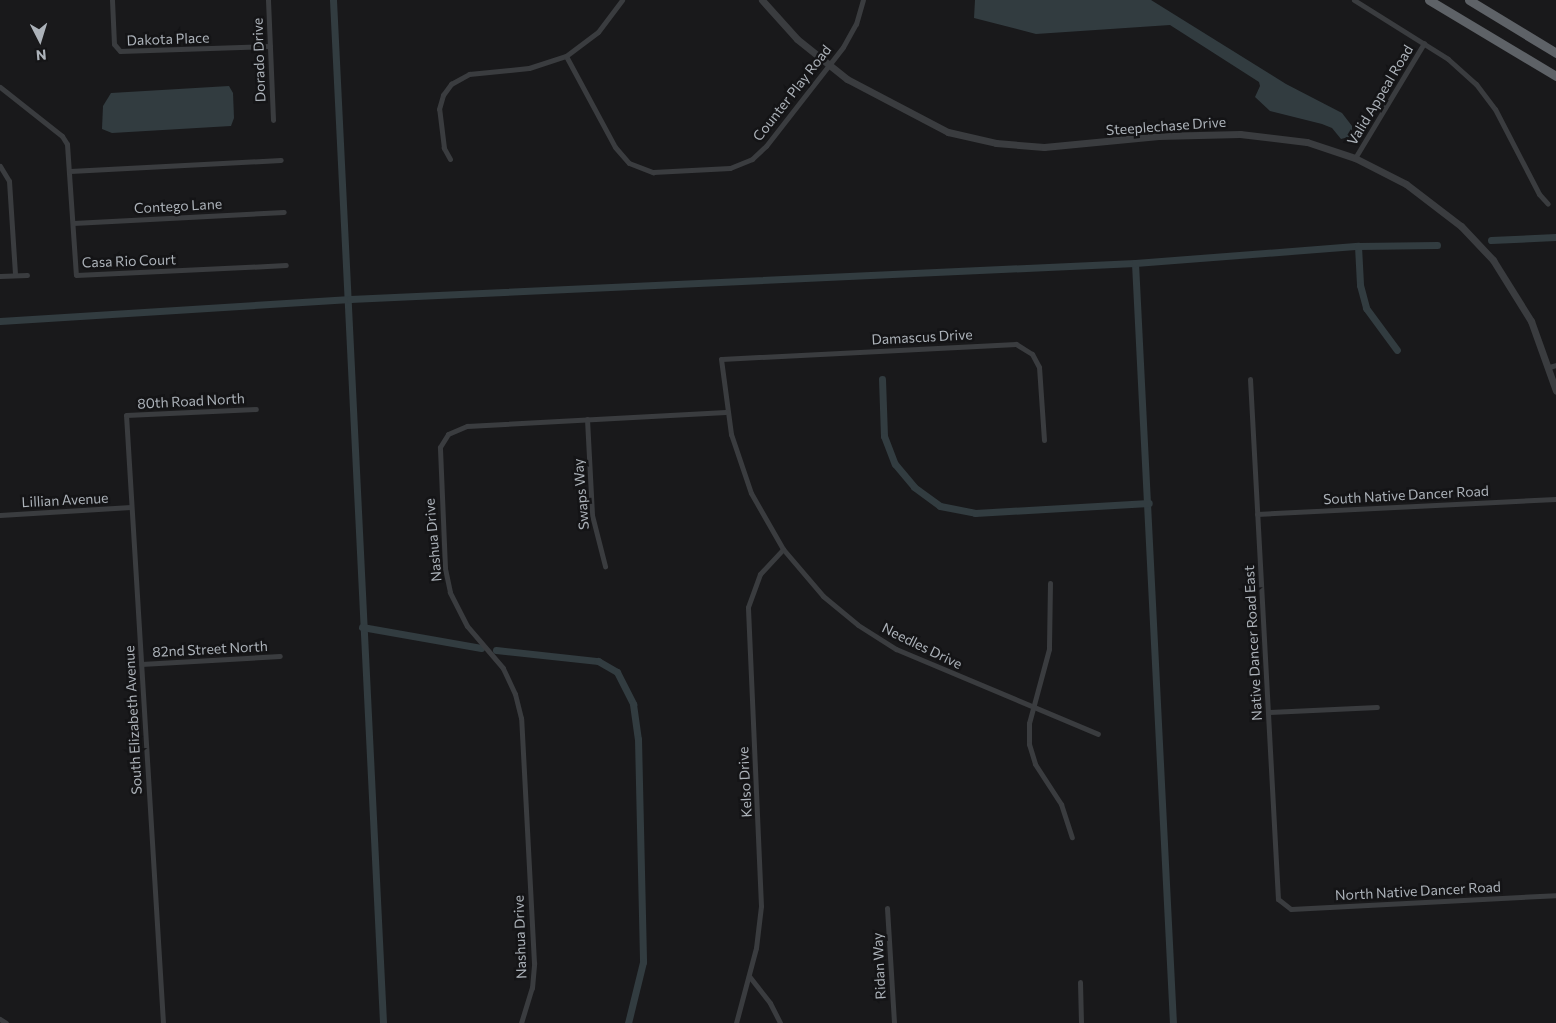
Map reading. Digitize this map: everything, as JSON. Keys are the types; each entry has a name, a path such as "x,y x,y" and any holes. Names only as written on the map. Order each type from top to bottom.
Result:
{"highway":[{"path":"1430,0 1556,76"},
{"path":"1469,0 1556,54"}],"street":[{"name":"Dakota Place","path":"112,0 114,44 120,51 270,46"},
{"name":"Dorado Drive","path":"268,0 273,120"},
{"path":"450,159 444,148 440,109 443,95 451,84 469,74 538,66 566,56 598,32 622,0"},
{"name":"Steeplechase Drive","path":"762,0 797,39 847,80 905,112 948,132 996,143 1068,147 1158,136 1220,133 1287,138 1355,158 1406,184 1461,226 1493,260 1532,321 1552,366 1556,391"},
{"name":"Counter Play Road","path":"566,56 618,152 633,166 653,172 726,168 752,159 766,146 829,65 851,33 863,0"},
{"path":"1354,0 1424,43 1463,70 1484,93 1502,119 1539,194 1548,204"},
{"name":"Valid Appeal Road","path":"1355,158 1424,43"},
{"name":"Casa Rio Court","path":"0,87 62,136 69,149 76,275 286,265"},
{"path":"70,170 281,160"},
{"path":"0,166 9,180 15,275"},
{"name":"Contego Lane","path":"73,223 284,212"},
{"path":"0,276 27,275"},
{"name":"Damascus Drive","path":"721,359 1016,344 1025,348 1038,362 1044,440"},
{"name":"Needles Drive","path":"721,359 726,412 737,456 751,493 783,549 823,596 877,638 916,659 1098,734"},
{"name":"Native Dancer Road East","path":"1250,379 1278,894 1282,904"},
{"name":"80th Road North","path":"126,415 256,409"},
{"name":"Nashua Drive","path":"520,1023 532,988 534,963 520,718 516,694 504,668 467,626 450,592 445,568 439,452 448,434 462,427 726,412"},
{"name":"South Elizabeth Avenue","path":"126,415 162,1023"},
{"name":"Swaps Way","path":"587,419 592,515 605,566"},
{"name":"South Native Dancer Road","path":"1257,514 1556,499"},
{"name":"Lillian Avenue","path":"0,515 131,507"},
{"name":"Kelso Drive","path":"736,1023 749,976 759,927 762,884 748,608 760,574 783,549"},
{"path":"1050,583 1048,649 1028,733 1031,754 1061,804 1072,837"},
{"name":"82nd Street North","path":"141,664 280,656"},
{"path":"1268,712 1377,707"},
{"name":"North Native Dancer Road","path":"1282,904 1291,909 1556,895"},
{"name":"Ridan Way","path":"888,908 894,1023"},
{"path":"749,976 770,1003 780,1023"},
{"path":"1080,982 1081,1023"},
{"path":"0,1019 6,1023"}],"shaded area":[{"path":"975,0 1151,0 1286,84 1342,113 1352,126 1352,136 1341,139 1332,128 1322,124 1270,111 1255,97 1260,86 1259,82 1170,25 1036,34 974,18"},
{"path":"229,86 233,93 234,118 231,126 112,133 102,129 103,106 111,93"}],"waterway":[{"path":"333,0 383,1023"},
{"path":"1491,240 1556,237"},
{"path":"0,321 350,299 1135,263 1358,246 1437,245"},
{"path":"1358,246 1360,285 1366,308 1397,350"},
{"path":"1135,263 1173,1023"},
{"path":"882,379 884,436 895,464 914,487 940,506 975,513 1149,503"},
{"path":"362,627 481,648"},
{"path":"496,650 598,661 617,672 633,704 638,739 643,962 628,1023"}]}
